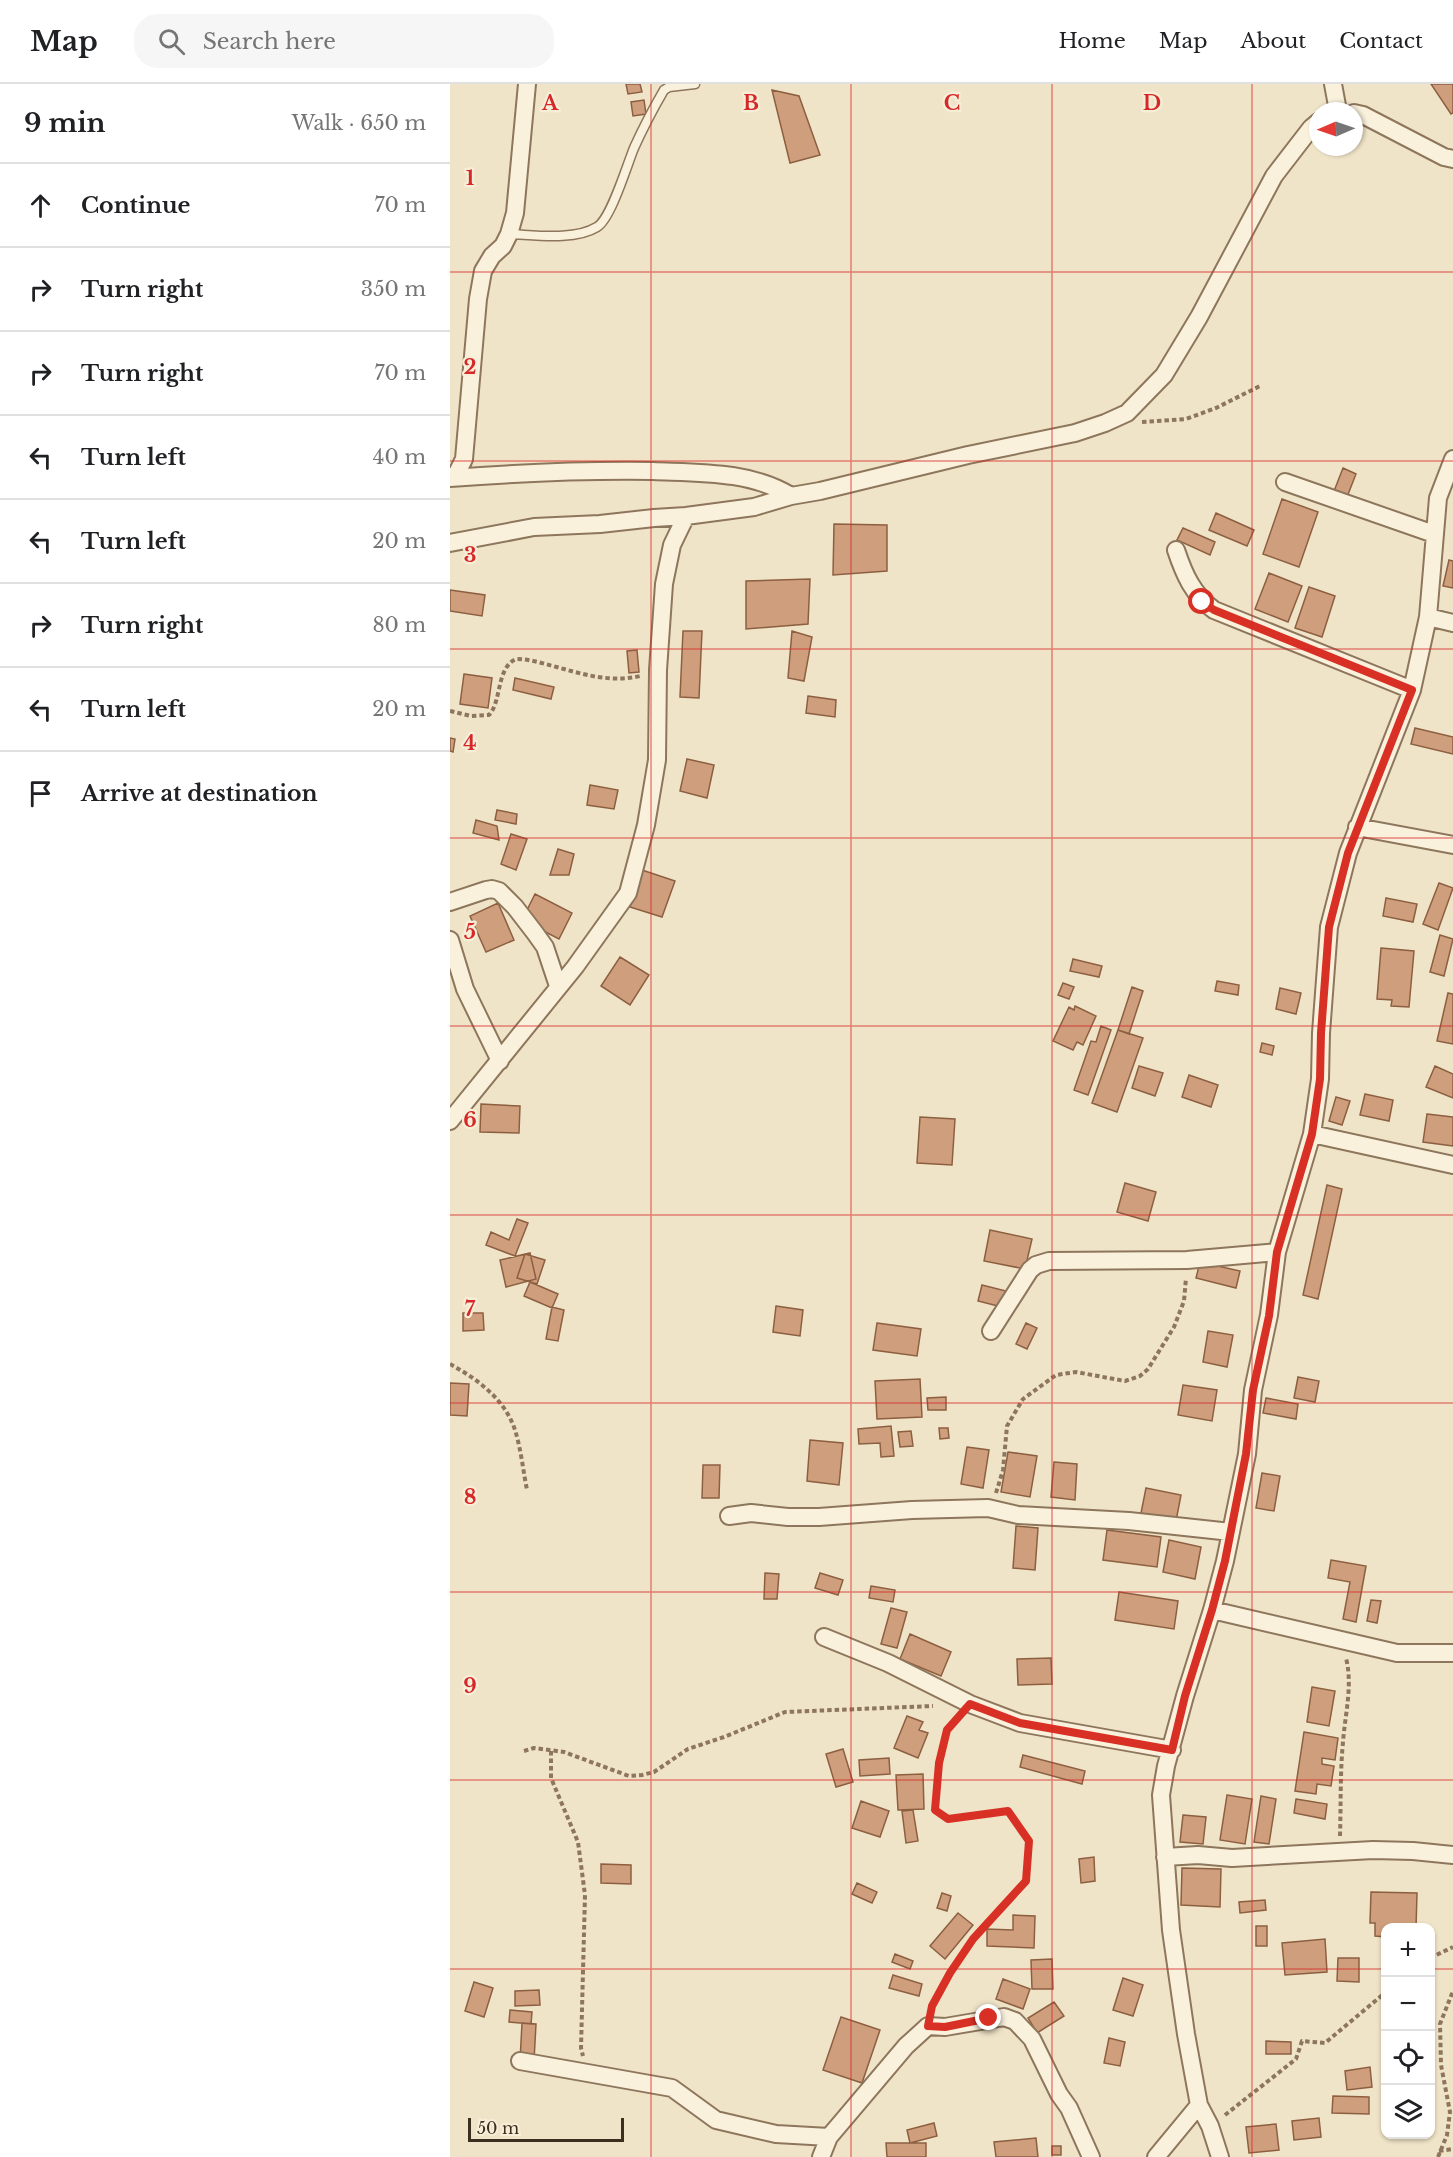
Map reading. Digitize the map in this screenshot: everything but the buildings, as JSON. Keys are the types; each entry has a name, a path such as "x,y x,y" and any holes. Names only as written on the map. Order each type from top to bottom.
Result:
{"street":[{"path":"527,84 515,213 503,246 492,256 483,271 478,299 464,459 457,473 450,478 608,470 704,473 759,481 791,496"},
{"path":"1333,84 1336,102"},
{"path":"1363,115 1444,157 1453,159"},
{"path":"450,543 534,527 600,524 754,507 791,496 968,455 1075,434 1127,413 1164,375 1175,358 1274,176 1309,131"},
{"path":"1220,2157 1210,2126 1198,2104 1171,1930 1161,1795 1166,1766 1212,1610 1231,1532 1246,1454 1253,1390 1269,1316 1277,1252 1312,1134 1320,1079 1329,927 1357,827 1412,690 1428,617 1438,498 1453,459"},
{"path":"1285,482 1434,534"},
{"path":"450,1121 575,967 628,893 646,825 657,760 658,670 664,584 672,545 686,516"},
{"path":"1176,550 1194,591 1202,602 1214,610 1412,690"},
{"path":"1428,617 1453,623"},
{"path":"1357,827 1453,845"},
{"path":"450,902 486,890 499,891 515,907 545,947 558,986"},
{"path":"450,940 465,989 500,1061"},
{"path":"1312,1134 1453,1165"},
{"path":"991,1331 1030,1270 1036,1265 1049,1261 1187,1260 1277,1252"},
{"path":"729,1516 751,1513 788,1517 819,1517 912,1510 988,1508 1018,1515 1130,1521 1231,1532"},
{"path":"1212,1610 1397,1653 1453,1653"},
{"path":"824,1637 888,1663 970,1704 1030,1725 1172,1750"},
{"path":"1165,1857 1198,1855 1232,1858 1340,1851 1413,1851 1453,1855"},
{"path":"821,2157 829,2137 906,2046 928,2026 945,2027 1004,2017 1015,2020 1032,2039 1059,2094 1069,2108 1091,2157"},
{"path":"520,2061 672,2088 716,2120 776,2134 829,2137"},
{"path":"1156,2157 1198,2104"}],"lane":[{"path":"509,234 547,236 579,233 598,227 606,217 664,90 669,86 695,84"}],"path":[{"path":"1140,422 1186,418 1216,408 1260,386"},
{"path":"450,711 471,716 489,716 494,709 509,664 516,659 534,661 604,678 633,677 658,670"},
{"path":"988,1508 1003,1470 1007,1426 1023,1399 1056,1375 1076,1372 1125,1381 1140,1376 1148,1369 1174,1327 1184,1301 1187,1260"},
{"path":"450,1364 482,1383 503,1406 515,1429 527,1490"},
{"path":"1340,1851 1343,1740 1347,1717 1349,1669 1341,1640"},
{"path":"928,2026 932,2006 967,1947 1026,1881 1029,1841 1008,1811 948,1819 935,1810 939,1763 947,1730 970,1704"},
{"path":"524,1751 534,1748 576,1755 629,1776 642,1775 654,1772 688,1749 785,1712 935,1706"},
{"path":"551,1751 551,1778 578,1842 585,1895 581,2048 587,2072"},
{"path":"1435,1956 1453,1947"},
{"path":"1438,2157 1447,2134 1450,2112 1441,2065 1440,2024 1453,1991"},
{"path":"1210,2126 1296,2059 1302,2041 1326,2043 1381,1996"},
{"path":"1439,2151 1453,2149"}],"route":[{"path":"989,2018 945,2027 928,2026 932,2006 950,1973 973,1939 1026,1881 1029,1841 1008,1811 948,1819 935,1810 939,1763 947,1730 970,1704 1020,1723 1172,1750 1185,1696 1225,1561 1246,1454 1253,1390 1269,1316 1277,1252 1312,1134 1320,1079 1329,927 1348,853 1412,690 1214,610 1202,602"}]}
